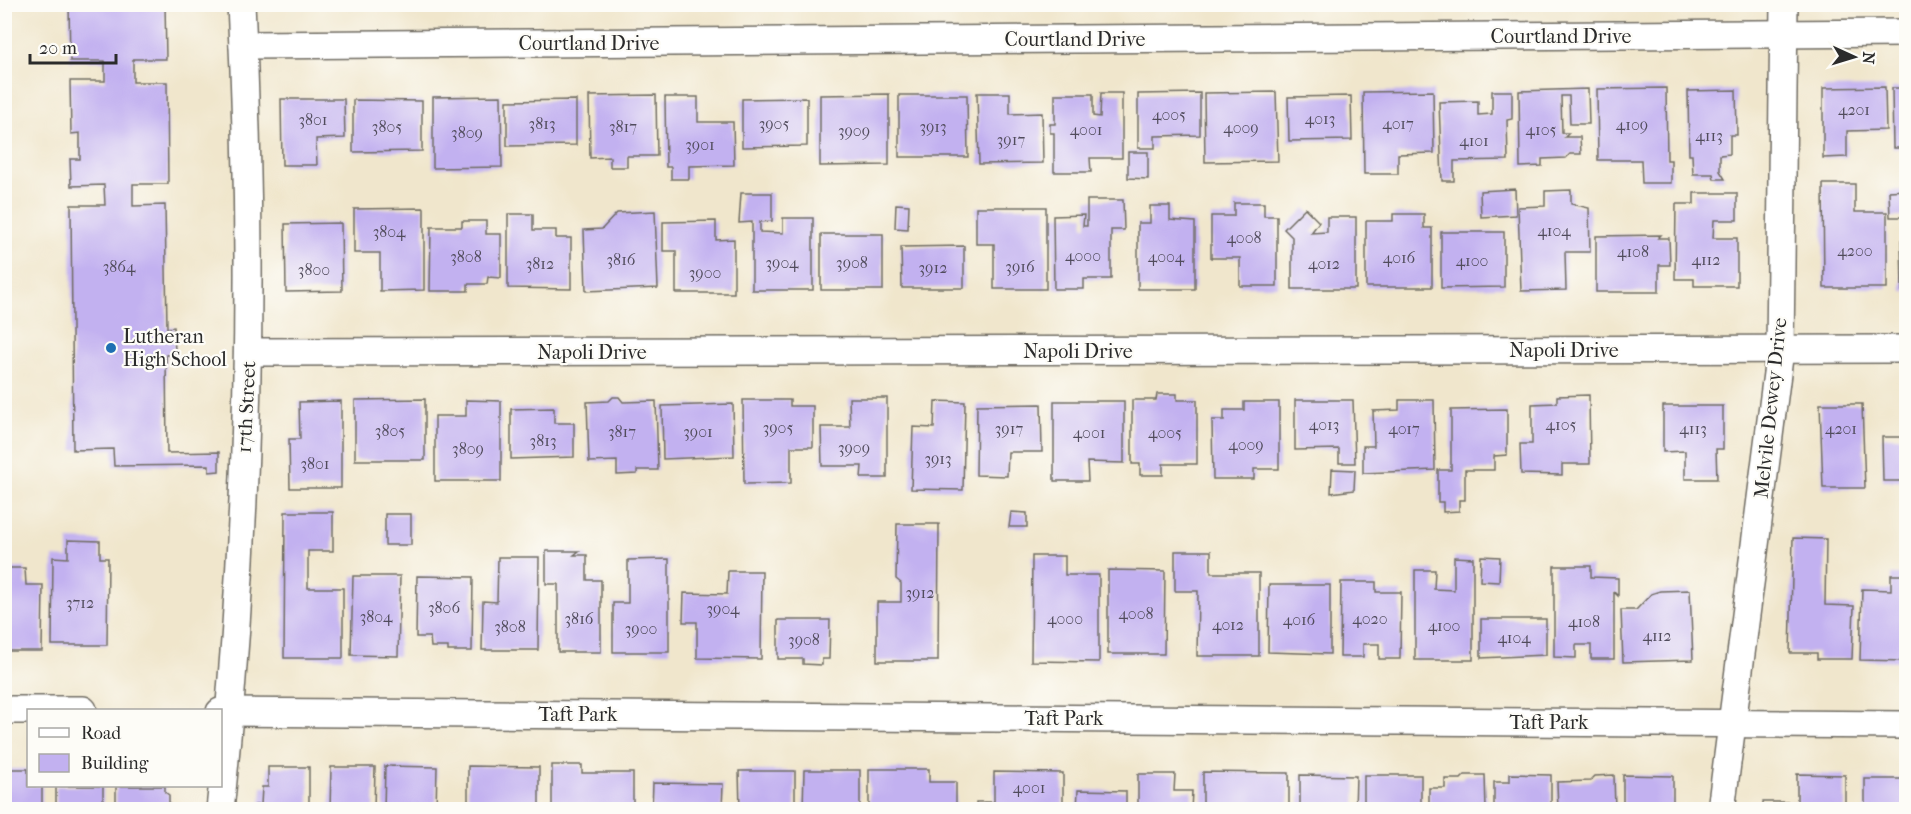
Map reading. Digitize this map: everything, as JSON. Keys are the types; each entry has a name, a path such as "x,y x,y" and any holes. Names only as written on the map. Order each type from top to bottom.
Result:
{"street":[{"name":"17th Street","path":"222,771 249,352 241,4"},
{"name":"Melvile Dewey Drive","path":"1721,810 1730,723 1780,350 1784,4"},
{"name":"Courtland Drive","path":"243,45 1906,33"},
{"name":"Napoli Drive","path":"249,352 1906,349"},
{"path":"4,710 27,710"},
{"name":"Taft Park","path":"225,712 1906,725"},
{"name":"17th Street","path":"220,810 221,787"}],"building":[{"path":"69,4 165,4 166,59 133,59 133,82 167,82 168,184 133,184 133,206 165,205 167,328 174,327 175,354 166,355 167,453 219,452 219,471 209,472 209,465 114,466 113,449 73,450 71,205 105,205 104,185 71,186 70,159 80,159 80,133 71,134 70,81 105,81 105,61 70,61"},
{"path":"1885,87 1886,130 1847,131 1847,157 1823,158 1823,88"},
{"path":"1666,88 1667,160 1671,160 1671,183 1642,183 1641,160 1598,160 1597,89"},
{"path":"1892,88 1906,88 1906,148 1893,148"},
{"path":"1588,89 1589,124 1570,124 1569,96 1561,96 1562,133 1569,133 1565,137 1580,137 1581,154 1570,154 1566,158 1542,159 1542,166 1520,167 1519,91"},
{"path":"1736,90 1737,135 1730,135 1730,154 1720,155 1720,171 1725,179 1714,179 1713,174 1693,174 1692,155 1689,155 1688,91"},
{"path":"1433,91 1434,153 1398,154 1398,174 1364,174 1363,92"},
{"path":"1492,91 1512,91 1512,119 1507,120 1508,160 1454,161 1454,181 1442,181 1439,102 1478,101 1478,115 1492,114"},
{"path":"1276,92 1278,161 1205,162 1204,93"},
{"path":"977,93 1010,93 1010,114 1042,113 1043,163 979,164"},
{"path":"1101,93 1122,93 1122,158 1090,158 1091,172 1054,172 1054,133 1050,133 1050,124 1055,124 1055,94 1093,94 1093,116 1100,117"},
{"path":"1200,93 1200,135 1155,136 1155,148 1138,148 1138,94"},
{"path":"889,94 889,165 820,166 820,95"},
{"path":"656,95 657,156 627,156 627,167 610,167 610,157 590,158 589,96"},
{"path":"899,95 967,95 968,157 899,157"},
{"path":"501,96 502,167 433,168 433,97"},
{"path":"1351,96 1352,140 1289,141 1288,97"},
{"path":"665,97 698,97 698,122 733,122 734,165 689,166 689,179 671,179 671,167 666,167"},
{"path":"807,98 807,146 742,147 742,99"},
{"path":"281,99 344,99 345,138 316,139 317,165 282,165"},
{"path":"353,100 422,101 422,151 353,152"},
{"path":"576,100 576,145 507,146 507,101"},
{"path":"1128,152 1148,152 1148,179 1128,178"},
{"path":"1823,184 1855,184 1855,212 1887,212 1887,288 1824,288"},
{"path":"1515,189 1516,215 1481,217 1480,191"},
{"path":"1571,190 1571,204 1589,208 1590,252 1565,252 1566,290 1521,291 1518,207 1545,206 1545,191"},
{"path":"1906,190 1906,217 1890,217 1889,191"},
{"path":"741,193 772,193 772,221 760,222 760,232 783,233 783,218 813,218 813,290 752,290 752,222 739,223"},
{"path":"1694,193 1737,193 1737,220 1714,220 1713,238 1737,238 1737,286 1694,286 1694,279 1675,279 1676,204 1694,204"},
{"path":"1087,200 1123,200 1124,230 1111,230 1111,279 1084,279 1084,289 1054,289 1053,216 1084,215 1083,226 1087,226"},
{"path":"1234,203 1264,203 1264,216 1277,216 1277,286 1240,286 1240,258 1211,258 1211,216 1234,216"},
{"path":"896,204 909,205 908,229 895,228"},
{"path":"1150,206 1170,206 1170,220 1195,222 1195,289 1138,289 1138,223 1150,223"},
{"path":"976,207 1046,207 1046,289 994,289 994,244 976,244"},
{"path":"424,208 424,290 380,291 380,253 354,253 354,209"},
{"path":"1305,208 1319,222 1311,233 1327,232 1327,217 1356,217 1356,289 1292,289 1292,237 1284,229"},
{"path":"655,211 658,288 586,291 584,230 602,229 617,213"},
{"path":"508,214 533,214 533,230 556,230 556,238 571,238 571,289 508,288"},
{"path":"1393,214 1424,214 1424,228 1432,228 1432,287 1366,287 1366,221 1393,221"},
{"path":"462,221 486,221 486,234 501,234 501,278 488,277 487,284 468,284 468,291 430,291 431,227 462,227"},
{"path":"716,221 716,240 734,239 734,293 676,293 676,251 663,251 663,222"},
{"path":"341,223 342,291 286,292 285,224"},
{"path":"1441,232 1504,232 1504,287 1441,288"},
{"path":"821,234 883,234 883,290 821,290"},
{"path":"1661,235 1658,238 1669,238 1670,265 1659,265 1659,292 1596,292 1596,236"},
{"path":"1901,240 1906,240 1906,291 1902,291"},
{"path":"964,246 964,288 902,288 901,247"},
{"path":"1157,394 1177,394 1177,400 1197,400 1197,464 1163,464 1163,475 1140,475 1140,464 1132,464 1132,400 1156,400"},
{"path":"1589,395 1590,464 1562,464 1562,475 1521,474 1520,444 1532,444 1532,404 1557,403 1557,396"},
{"path":"613,397 619,397 623,402 656,401 658,470 637,470 637,474 617,475 617,461 589,462 587,402 609,401"},
{"path":"849,398 887,398 887,478 861,478 862,466 822,466 821,427 850,427"},
{"path":"425,399 425,460 355,460 355,400"},
{"path":"466,400 501,401 501,481 435,481 435,416 466,416"},
{"path":"743,400 790,400 790,406 813,406 813,447 791,447 791,483 744,484"},
{"path":"1295,400 1353,400 1355,463 1339,463 1339,449 1295,450"},
{"path":"1399,400 1434,400 1435,470 1363,473 1363,446 1374,446 1373,411 1399,410"},
{"path":"341,401 341,488 290,488 289,439 300,439 299,402"},
{"path":"935,401 965,402 963,490 911,489 913,427 934,428"},
{"path":"1054,401 1124,401 1124,463 1087,462 1088,481 1054,481"},
{"path":"1244,402 1279,402 1279,469 1254,469 1254,479 1213,479 1212,420 1224,420 1224,410 1244,410"},
{"path":"733,404 734,456 663,459 662,406"},
{"path":"1041,404 1042,452 1008,452 1007,476 976,475 977,405"},
{"path":"1820,404 1862,404 1865,488 1823,488"},
{"path":"1663,406 1723,406 1723,449 1716,449 1717,479 1685,479 1685,451 1663,452"},
{"path":"554,408 554,423 574,423 574,457 511,459 511,409"},
{"path":"1507,409 1507,455 1494,456 1494,470 1465,470 1465,500 1459,500 1459,511 1443,512 1443,502 1438,502 1438,470 1451,470 1451,410"},
{"path":"1882,437 1906,437 1906,481 1883,481"},
{"path":"1332,469 1355,470 1354,490 1331,493"},
{"path":"285,512 333,512 333,551 308,551 308,588 343,588 343,658 284,658"},
{"path":"1011,512 1027,513 1027,527 1009,527"},
{"path":"385,514 411,514 411,545 385,545"},
{"path":"897,524 939,524 938,661 877,661 877,602 901,602 901,583 896,579"},
{"path":"1793,538 1826,539 1825,605 1854,606 1852,659 1817,659 1817,653 1790,653"},
{"path":"68,540 100,541 100,558 108,558 107,645 52,645 53,557 68,558"},
{"path":"546,551 579,551 574,555 587,555 587,580 601,580 601,652 558,652 558,584 546,584"},
{"path":"1175,551 1211,551 1211,573 1259,573 1259,656 1197,656 1198,591 1175,591"},
{"path":"1032,556 1065,556 1065,575 1099,575 1099,662 1031,661"},
{"path":"1481,556 1500,557 1499,582 1480,581"},
{"path":"498,557 539,557 538,650 482,650 483,601 497,602"},
{"path":"1454,557 1473,558 1473,660 1415,660 1415,570 1435,570 1434,589 1454,590"},
{"path":"669,559 669,652 613,652 613,603 628,603 628,560"},
{"path":"1554,566 1591,566 1591,577 1618,578 1618,596 1614,592 1614,659 1591,659 1591,645 1576,645 1576,658 1554,657"},
{"path":"4,568 25,568 26,585 43,585 42,651 4,651"},
{"path":"1108,570 1165,571 1164,654 1108,654"},
{"path":"728,571 762,571 761,659 697,658 697,622 683,622 684,593 727,594"},
{"path":"1891,575 1906,575 1906,661 1860,660 1862,589 1891,590"},
{"path":"353,576 400,576 398,656 351,655"},
{"path":"417,576 473,577 472,651 448,651 448,647 431,647 430,637 416,637"},
{"path":"1341,582 1376,582 1376,592 1401,592 1400,659 1379,659 1379,644 1363,644 1363,657 1340,657"},
{"path":"1269,585 1330,585 1330,654 1268,652"},
{"path":"1690,590 1693,660 1623,662 1621,610 1636,610 1651,594 1660,591"},
{"path":"1481,619 1546,619 1546,655 1481,658"},
{"path":"778,620 830,620 829,659 822,659 822,665 803,664 803,659 778,659"},
{"path":"552,765 582,765 582,773 633,773 633,810 552,810"},
{"path":"385,766 437,767 436,810 384,810"},
{"path":"468,766 539,767 539,810 468,810"},
{"path":"268,767 309,767 309,810 255,810 255,805 261,805 262,787 268,787"},
{"path":"331,767 375,767 374,810 330,810"},
{"path":"4,769 27,769 27,787 42,787 42,810 4,810"},
{"path":"869,769 929,769 929,782 956,782 956,810 869,810"},
{"path":"804,770 860,770 860,810 803,810"},
{"path":"739,771 795,771 795,810 740,810"},
{"path":"994,772 1063,773 1063,810 976,810 976,802 994,802"},
{"path":"1203,772 1289,773 1289,805 1262,805 1262,810 1203,810"},
{"path":"1138,774 1175,774 1174,791 1192,791 1191,810 1138,810"},
{"path":"1510,774 1551,775 1551,810 1494,810 1494,782 1510,782"},
{"path":"1797,774 1845,775 1845,810 1763,810 1763,802 1797,802"},
{"path":"1300,775 1356,776 1355,810 1300,810"},
{"path":"1364,775 1421,775 1421,810 1364,810"},
{"path":"1465,775 1485,775 1486,810 1429,810 1429,788 1445,788 1445,779 1461,779"},
{"path":"1614,775 1615,810 1558,810 1557,782 1590,781 1595,776"},
{"path":"1623,775 1673,776 1673,810 1623,810"},
{"path":"1865,779 1906,779 1906,810 1865,810"},
{"path":"653,783 723,784 722,810 652,810"},
{"path":"56,787 103,787 103,810 56,810"},
{"path":"116,787 165,787 165,792 169,795 169,810 116,810"},
{"path":"1078,790 1126,791 1126,810 1077,810"}],"place":[{"name":"Lutheran High School","path":"111,348"}]}
